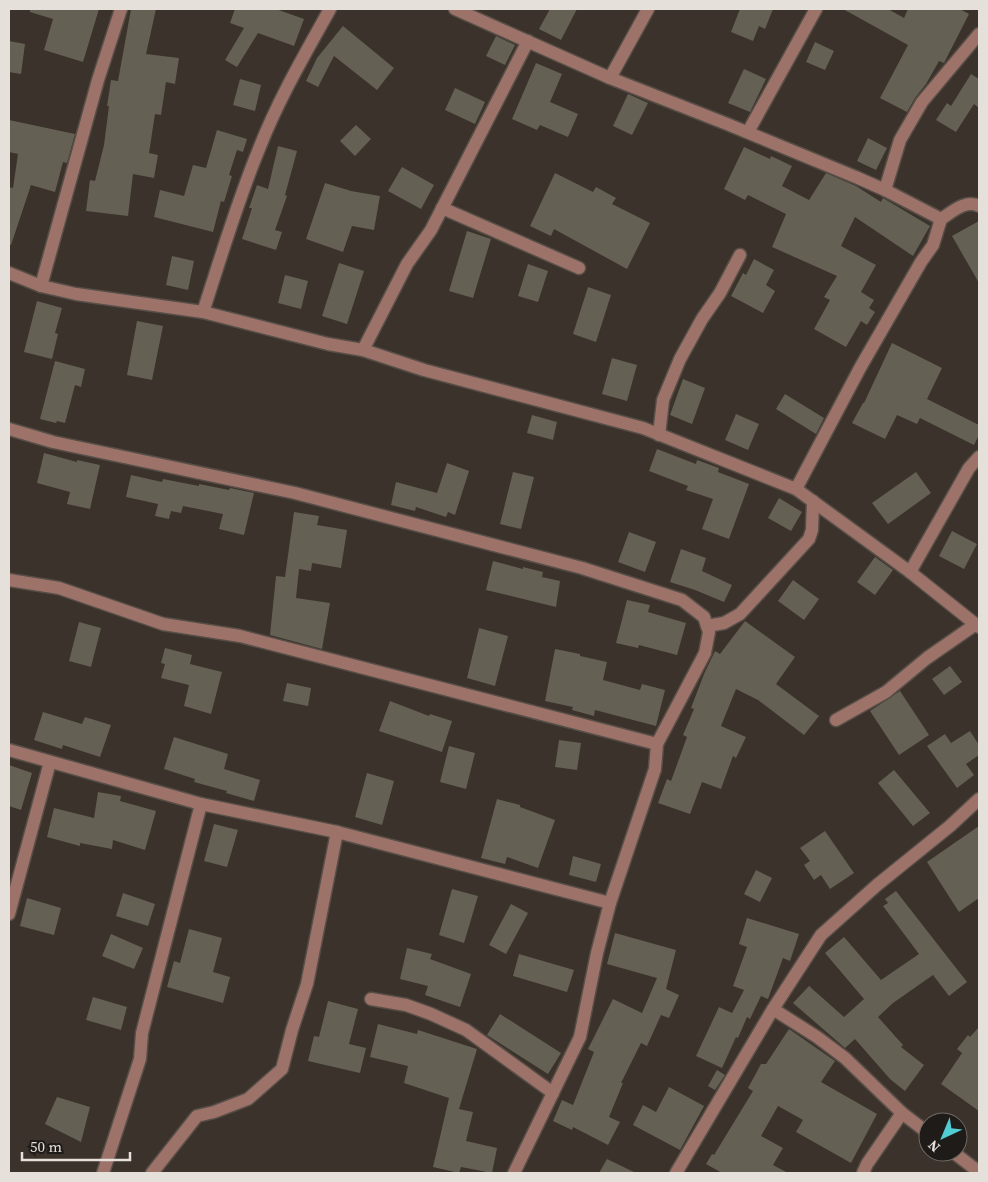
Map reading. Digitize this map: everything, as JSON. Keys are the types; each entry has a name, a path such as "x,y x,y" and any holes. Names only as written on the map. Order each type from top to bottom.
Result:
{"street":[{"path":"41,286 98,80 121,9"},
{"path":"203,312 232,220 260,147 296,71 330,9"},
{"path":"455,9 482,14 528,41 610,78 748,132 884,190 941,219"},
{"path":"610,78 648,9"},
{"path":"748,132 816,9"},
{"path":"884,190 900,140 918,110 979,34"},
{"path":"363,350 407,264 431,230 528,41"},
{"path":"796,489 860,368 921,262 933,245 941,219 965,204 976,204 979,206"},
{"path":"442,208 579,268"},
{"path":"659,435 663,400 680,359 720,293 740,255"},
{"path":"9,273 41,286 76,294 203,312 328,344 363,350 424,370 642,428 796,489 910,572 978,626 927,658 886,692 836,720"},
{"path":"9,429 53,442 295,493 582,568 682,600 704,616 709,632 705,652 657,744 655,769 610,903 597,954 580,1037 514,1173"},
{"path":"910,572 969,468 979,457"},
{"path":"707,626 724,623 740,614 808,539 812,530 813,501"},
{"path":"9,580 59,588 163,624 240,636 657,744"},
{"path":"9,750 201,804 337,832 610,903"},
{"path":"9,914 50,762"},
{"path":"676,1173 773,1010 821,935 877,885 950,826 979,799"},
{"path":"103,1173 140,1059 142,1033 201,804"},
{"path":"152,1173 196,1116 214,1112 248,1099 282,1069 307,984 337,832"},
{"path":"371,999 406,1006 431,1014 466,1030 552,1093"},
{"path":"773,1010 845,1058 902,1113 918,1125"},
{"path":"863,1173 902,1113"},
{"path":"966,1162 979,1172"}],"building":[{"path":"30,9 99,9 83,62 44,50 53,19 30,12"},
{"path":"131,9 156,9 146,54 179,58 175,84 166,82 161,115 155,114 149,153 158,155 154,178 133,174 128,216 86,211 90,180 95,181 104,145 111,80 118,81"},
{"path":"235,9 276,9 304,19 294,46 258,33 237,67 225,60 244,28 230,23"},
{"path":"550,9 577,9 561,40 539,29"},
{"path":"740,9 773,9 765,29 759,26 753,41 731,32"},
{"path":"843,9 888,9 904,18 908,9 960,9 969,14 944,63 939,61 907,112 880,98 908,45"},
{"path":"343,26 394,68 377,90 334,56 318,87 306,81 317,58"},
{"path":"496,36 515,45 505,65 486,56"},
{"path":"9,41 25,44 21,74 9,72"},
{"path":"815,42 834,51 825,70 806,62"},
{"path":"536,63 562,74 550,102 578,114 568,137 540,125 537,130 512,119"},
{"path":"744,69 766,79 750,112 728,103"},
{"path":"971,74 979,79 979,108 974,104 956,132 936,120 947,103 951,106"},
{"path":"240,79 261,85 255,111 233,105"},
{"path":"455,88 485,102 475,124 445,110"},
{"path":"628,94 648,103 632,135 613,126"},
{"path":"9,120 75,134 67,163 63,162 55,192 31,185 11,245 9,245 9,187 13,188 18,154 9,152"},
{"path":"356,125 371,139 355,156 340,141"},
{"path":"217,130 247,139 243,152 237,150 229,175 232,176 224,202 221,201 213,232 154,217 160,190 184,196 193,165 206,168"},
{"path":"868,138 887,148 876,170 857,161"},
{"path":"278,146 297,151 285,195 287,196 275,230 282,232 276,250 242,239 252,208 249,208 257,185 268,189"},
{"path":"744,147 770,159 771,156 792,166 782,186 809,200 826,173 856,186 881,202 883,198 930,226 913,256 855,217 841,246 876,265 861,292 874,300 869,308 875,312 867,325 861,321 846,347 814,329 830,300 824,297 837,276 772,247 786,214 748,195 745,200 724,189"},
{"path":"402,167 434,185 421,209 388,191"},
{"path":"555,173 593,192 596,187 616,198 612,204 650,223 627,269 554,229 551,236 530,226"},
{"path":"325,183 351,191 380,196 374,230 352,226 343,252 306,239"},
{"path":"979,221 979,283 952,236"},
{"path":"467,231 491,239 473,298 449,291"},
{"path":"172,256 194,261 188,290 166,285"},
{"path":"754,259 774,270 766,285 775,291 763,313 731,296 743,273 746,275"},
{"path":"339,263 364,271 347,324 322,316"},
{"path":"528,264 548,271 538,302 518,296"},
{"path":"285,275 308,281 301,309 278,303"},
{"path":"588,287 611,295 596,342 573,334"},
{"path":"37,301 62,308 55,333 58,334 52,359 24,352"},
{"path":"137,321 163,326 152,380 127,375"},
{"path":"892,343 942,368 927,399 979,425 979,435 974,445 920,418 917,424 897,415 885,439 852,423 864,403"},
{"path":"612,358 637,365 627,401 602,394"},
{"path":"55,361 85,369 81,387 75,385 65,423 40,419"},
{"path":"683,379 705,388 692,424 670,415"},
{"path":"785,394 824,418 816,434 776,409"},
{"path":"736,414 759,424 748,450 725,440"},
{"path":"532,415 557,422 553,440 527,433"},
{"path":"657,449 696,464 697,460 719,468 718,472 749,484 729,539 702,529 713,499 686,490 688,486 649,471"},
{"path":"44,453 77,462 77,460 100,465 90,509 67,504 70,492 37,483"},
{"path":"447,463 469,471 455,515 448,512 446,517 416,507 415,511 391,505 396,482 437,493"},
{"path":"513,472 534,477 521,529 500,524"},
{"path":"916,472 931,493 888,524 872,503"},
{"path":"131,475 162,482 163,479 254,493 244,535 219,529 223,514 183,506 181,513 171,511 169,519 155,516 158,504 126,497"},
{"path":"779,498 802,512 791,531 768,518"},
{"path":"294,512 319,516 317,525 347,530 341,568 312,563 311,571 299,569 296,598 330,603 322,649 270,635 276,576 285,577"},
{"path":"952,531 977,544 964,569 939,556"},
{"path":"629,532 656,542 645,572 618,562"},
{"path":"681,549 706,558 702,571 732,585 724,602 670,582"},
{"path":"875,557 893,570 875,595 857,582"},
{"path":"493,561 543,572 542,577 560,581 556,607 486,590"},
{"path":"793,580 819,599 804,620 778,601"},
{"path":"627,600 650,605 648,612 686,623 677,655 639,645 638,648 616,643"},
{"path":"745,621 795,657 776,684 819,716 804,735 758,700 736,689 721,726 746,737 736,758 733,756 721,789 702,782 690,814 658,803 667,779 671,781 687,737 683,735 694,709 691,708 704,674 715,651 720,654"},
{"path":"79,622 101,628 91,667 69,661"},
{"path":"479,628 508,636 495,686 467,678"},
{"path":"165,648 192,655 190,664 222,672 211,714 184,706 189,685 161,678 165,664 161,663"},
{"path":"555,649 607,662 603,680 640,690 642,684 665,690 656,726 595,710 594,716 572,710 573,707 545,701"},
{"path":"950,666 962,682 944,695 932,679"},
{"path":"287,683 311,688 308,706 283,701"},
{"path":"900,691 929,735 899,755 870,711"},
{"path":"390,701 429,716 430,714 452,721 442,752 379,731"},
{"path":"43,712 82,724 85,717 111,725 100,757 63,745 62,749 34,740"},
{"path":"970,731 979,745 979,755 966,764 974,775 957,788 927,746 945,734 951,743"},
{"path":"174,737 228,754 224,769 260,780 254,801 194,782 195,779 164,769"},
{"path":"559,740 581,743 577,770 555,767"},
{"path":"449,746 475,753 466,789 440,782"},
{"path":"9,765 32,773 21,810 9,806"},
{"path":"894,770 930,813 913,826 878,783"},
{"path":"367,773 394,781 382,825 355,817"},
{"path":"98,792 121,796 120,801 156,811 145,850 113,840 112,849 80,843 80,846 47,837 54,808 94,818"},
{"path":"497,799 520,805 520,807 555,820 538,868 507,857 505,864 481,858"},
{"path":"214,824 238,830 227,867 204,861"},
{"path":"979,826 979,898 959,912 927,862"},
{"path":"825,831 854,873 830,889 821,875 814,880 804,865 810,861 800,848"},
{"path":"573,856 601,864 596,882 569,875"},
{"path":"756,870 772,878 760,902 744,894"},
{"path":"452,889 478,896 464,943 439,935"},
{"path":"896,891 967,982 949,996 933,975 893,1003 878,1017 903,1045 901,1047 924,1065 905,1091 890,1079 855,1039 845,1048 793,1003 809,986 844,1017 864,999 825,953 844,937 881,980 919,954 883,906 888,903 885,899"},
{"path":"123,893 155,904 148,926 116,916"},
{"path":"27,898 61,908 54,935 20,926"},
{"path":"511,904 528,913 506,954 489,945"},
{"path":"747,918 799,934 790,961 783,958 768,999 761,996 750,1019 747,1017 722,1068 696,1056 719,1007 732,1013 744,990 733,986 747,947 739,944"},
{"path":"189,929 222,938 213,972 230,977 223,1003 167,987 174,961 180,963"},
{"path":"615,933 676,950 666,989 679,995 669,1018 661,1015 647,1046 641,1043 621,1083 623,1083 609,1117 620,1122 608,1145 573,1127 572,1130 553,1121 562,1100 573,1105 594,1052 588,1049 613,999 642,1013 657,978 607,964"},
{"path":"111,934 143,948 134,969 102,956"},
{"path":"407,948 432,954 430,959 471,974 460,1007 425,995 428,986 400,979"},
{"path":"519,954 574,970 567,992 513,976"},
{"path":"93,997 127,1007 121,1030 86,1020"},
{"path":"328,1001 358,1009 349,1044 366,1048 360,1073 308,1061 314,1036 319,1037"},
{"path":"500,1014 561,1053 548,1074 487,1035"},
{"path":"378,1024 417,1034 418,1030 477,1049 459,1109 473,1112 466,1141 497,1148 492,1173 461,1167 459,1173 433,1167 449,1098 404,1083 408,1066 370,1057"},
{"path":"979,1027 979,1111 941,1084 962,1053 957,1049 968,1035 970,1037"},
{"path":"789,1029 835,1061 821,1082 877,1114 851,1163 796,1132 803,1120 778,1106 761,1136 783,1148 773,1165 788,1173 722,1173 706,1164 712,1154 714,1155 753,1091 748,1088 761,1064 766,1064"},
{"path":"717,1070 725,1075 715,1090 708,1086"},
{"path":"669,1087 704,1106 680,1150 633,1125 643,1105 656,1112"},
{"path":"57,1097 90,1107 81,1142 45,1124"},
{"path":"607,1159 636,1173 599,1173"}]}
